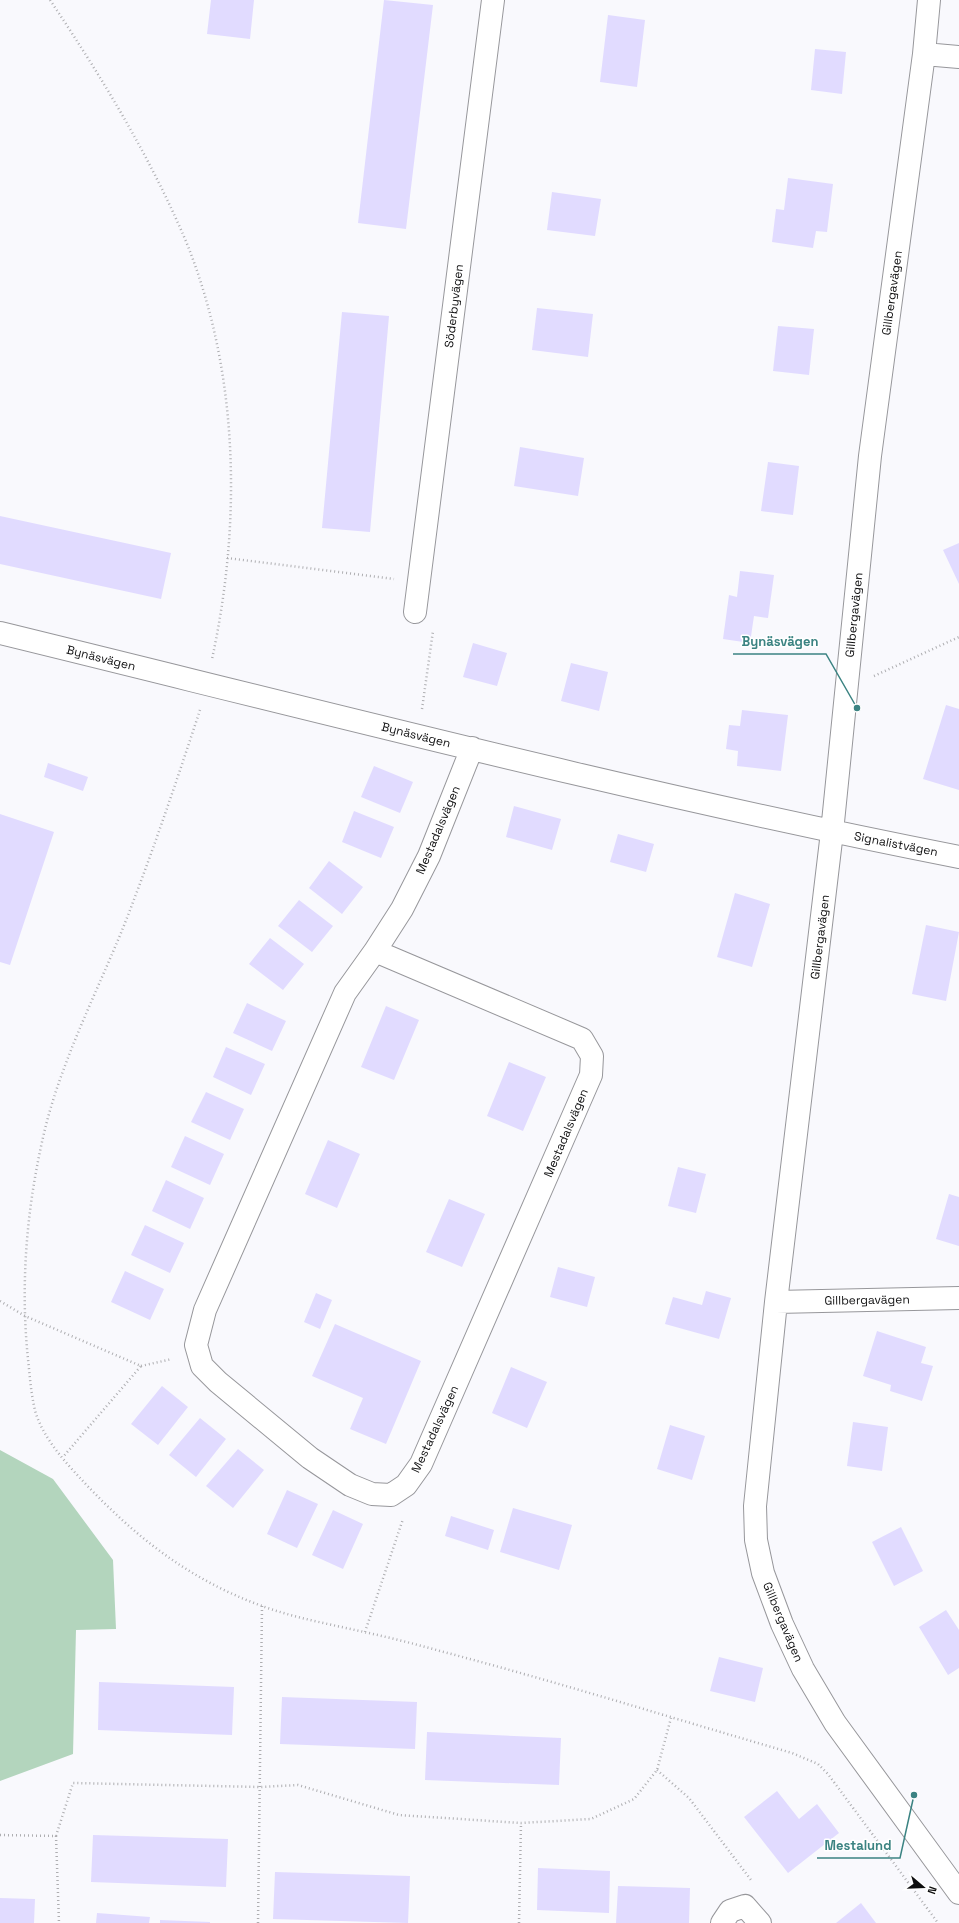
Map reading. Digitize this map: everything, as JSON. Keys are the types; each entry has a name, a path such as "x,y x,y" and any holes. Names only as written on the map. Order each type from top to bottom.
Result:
{"street":[{"name":"Söderbyvägen","path":"414,612 493,0"},
{"name":"Gillbergavägen","path":"929,0 924,54 870,456 832,832 776,1302 755,1506 756,1540 763,1573 782,1624 803,1669 834,1723 959,1893"},
{"path":"924,54 959,57"},
{"name":"Bynäsvägen","path":"0,633 417,735 832,832"},
{"name":"Mestadalsvägen","path":"375,951 582,1039 592,1056 591,1075 584,1092 421,1464 406,1485 391,1494 372,1494 350,1484 310,1458 218,1382 202,1366 196,1345 205,1310 345,993 375,951 402,909 429,856 472,748"},
{"name":"Signalistvägen","path":"832,832 959,857"},
{"name":"Gillbergavägen","path":"776,1302 959,1298"},
{"path":"722,1923 730,1911 745,1906 760,1923"}],"path":[{"path":"227,558 418,582"},
{"path":"414,612 430,616 434,628 424,700 417,735"},
{"path":"848,678 859,680 869,678 959,637"},
{"path":"0,1301 25,1316 141,1366 198,1353"},
{"path":"63,1457 141,1366"},
{"path":"364,1632 403,1518 406,1485"},
{"path":"258,1923 262,1606"},
{"path":"59,1923 56,1836 73,1783 260,1787 298,1785 399,1815 521,1823 591,1818 634,1799 657,1770 671,1718"},
{"path":"657,1770 689,1798 751,1880 745,1906"},
{"path":"520,1923 521,1823"},
{"path":"0,1835 56,1836"}],"green space":[{"path":"0,1450 53,1479 113,1560 116,1629 76,1630 73,1754 0,1781"}],"building":[{"path":"211,0 254,0 250,39 207,34"},
{"path":"384,0 433,5 406,229 358,223"},
{"path":"608,15 645,20 637,87 600,82"},
{"path":"815,49 846,52 842,94 811,90"},
{"path":"788,178 833,184 827,232 816,231 813,248 772,242 776,209 784,210"},
{"path":"552,192 601,199 595,236 547,230"},
{"path":"537,308 593,314 588,357 532,350"},
{"path":"342,312 389,316 370,532 322,528"},
{"path":"778,326 814,329 809,375 773,371"},
{"path":"520,447 584,458 578,496 514,486"},
{"path":"768,462 799,466 793,515 761,511"},
{"path":"0,516 171,553 161,599 0,564"},
{"path":"959,543 959,584 943,550"},
{"path":"740,571 774,575 768,618 754,616 750,643 723,639 729,595 737,597"},
{"path":"473,643 507,653 497,686 463,677"},
{"path":"571,663 608,672 599,711 561,701"},
{"path":"946,705 959,709 959,790 923,779"},
{"path":"742,710 788,715 781,771 737,766 738,751 726,749 729,725 740,726"},
{"path":"48,763 88,777 83,791 44,777"},
{"path":"374,766 413,782 400,813 361,797"},
{"path":"514,806 561,819 552,850 506,837"},
{"path":"354,811 394,827 381,858 342,842"},
{"path":"0,814 54,832 10,965 0,962"},
{"path":"618,834 654,844 646,872 610,862"},
{"path":"329,861 363,887 342,914 309,888"},
{"path":"735,893 770,904 752,967 717,957"},
{"path":"299,900 333,926 312,952 278,926"},
{"path":"926,925 959,932 946,1001 912,994"},
{"path":"270,938 304,964 283,990 249,964"},
{"path":"247,1003 286,1021 272,1051 233,1033"},
{"path":"386,1006 419,1020 394,1080 361,1067"},
{"path":"226,1047 265,1064 251,1095 213,1077"},
{"path":"509,1062 546,1077 523,1131 487,1116"},
{"path":"206,1092 244,1109 230,1140 191,1122"},
{"path":"185,1136 224,1154 210,1185 171,1167"},
{"path":"328,1140 360,1154 337,1208 305,1194"},
{"path":"678,1167 706,1174 696,1213 668,1206"},
{"path":"166,1180 204,1198 190,1229 152,1211"},
{"path":"949,1194 959,1197 959,1246 936,1239"},
{"path":"449,1199 485,1214 462,1267 426,1252"},
{"path":"145,1225 184,1243 170,1273 131,1255"},
{"path":"558,1267 595,1277 587,1307 550,1297"},
{"path":"125,1271 164,1289 150,1320 111,1302"},
{"path":"706,1291 731,1298 719,1339 665,1324 673,1297 702,1305"},
{"path":"316,1293 332,1300 320,1329 304,1322"},
{"path":"335,1324 421,1361 386,1444 350,1429 363,1398 312,1376"},
{"path":"877,1331 926,1347 921,1363 933,1366 922,1401 890,1391 891,1385 863,1376"},
{"path":"511,1367 547,1382 527,1428 492,1413"},
{"path":"162,1386 188,1407 158,1445 131,1424"},
{"path":"200,1418 226,1439 196,1477 169,1455"},
{"path":"853,1422 888,1427 882,1471 847,1466"},
{"path":"670,1425 705,1436 692,1480 657,1469"},
{"path":"238,1449 264,1470 233,1508 206,1486"},
{"path":"287,1490 318,1504 297,1548 267,1534"},
{"path":"513,1508 572,1525 559,1570 500,1552"},
{"path":"333,1510 363,1524 343,1569 312,1555"},
{"path":"451,1516 494,1530 488,1550 445,1536"},
{"path":"901,1527 923,1571 894,1586 872,1542"},
{"path":"946,1610 959,1630 959,1668 948,1675 919,1627"},
{"path":"719,1657 763,1668 755,1702 710,1691"},
{"path":"99,1682 234,1687 232,1735 98,1730"},
{"path":"282,1697 417,1702 415,1749 280,1744"},
{"path":"427,1732 561,1738 559,1785 425,1780"},
{"path":"777,1791 799,1819 817,1804 839,1833 788,1873 744,1817"},
{"path":"93,1835 228,1839 226,1887 91,1882"},
{"path":"538,1868 610,1871 609,1913 537,1910"},
{"path":"275,1872 410,1876 408,1923 273,1919"},
{"path":"618,1886 690,1888 689,1923 616,1923"},
{"path":"0,1898 35,1899 34,1923 0,1923"},
{"path":"861,1903 876,1923 836,1923"},
{"path":"97,1913 150,1917 149,1923 96,1923"},
{"path":"160,1920 210,1922 210,1923 160,1923"}],"place":[{"name":"Bynäsvägen","path":"857,708"},
{"name":"Mestalund","path":"914,1795"}]}
